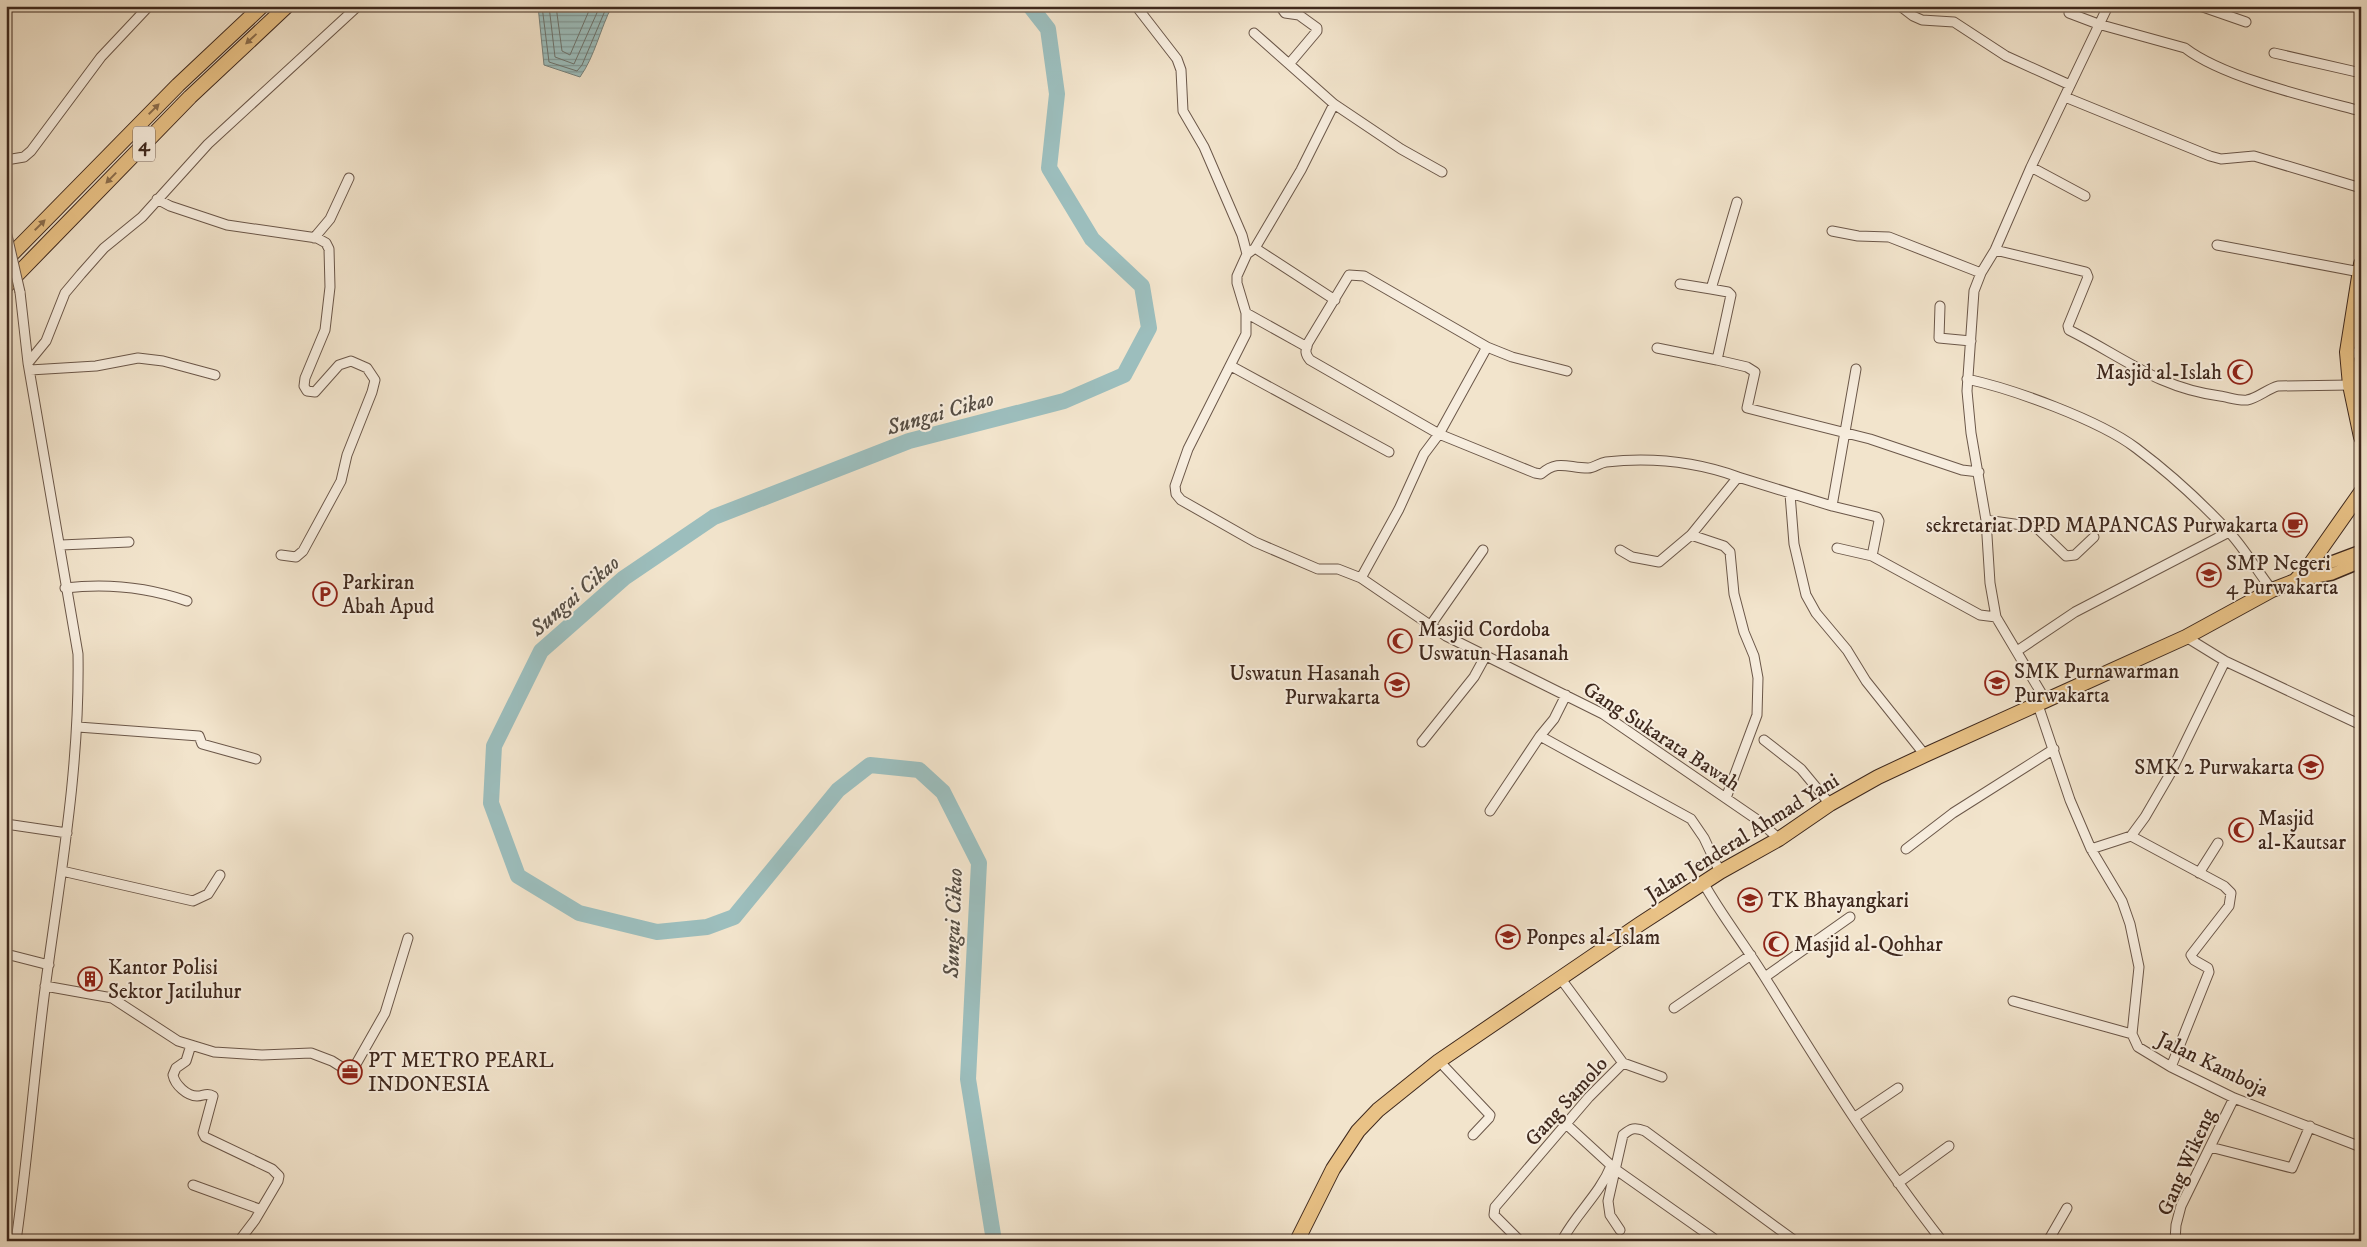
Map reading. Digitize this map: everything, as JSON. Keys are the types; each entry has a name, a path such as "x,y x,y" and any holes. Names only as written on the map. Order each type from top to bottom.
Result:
{"highway":[{"name":"4","path":"6,260 178,85 262,6"},
{"name":"4","path":"6,286 190,97 288,6"},
{"path":"2360,268 2350,385 2361,437"},
{"name":"Jalan Jenderal Ahmad Yani","path":"1297,1241 1333,1168 1358,1131 1378,1110 1439,1061 1640,924 1707,889 1720,872 1779,839 1830,804 1925,755 2186,637 2272,590 2295,581 2309,566 2361,492"}],"main road":[{"path":"2309,566 2329,563 2361,551"},
{"name":"Jalan Jenderal Ahmad Yani","path":"2295,581 2332,574 2361,562"}],"street":[{"path":"6,160 24,157 31,151 101,57 149,6"},
{"path":"29,366 46,341 65,293 104,248 142,216 208,144 358,6"},
{"path":"1136,6 1177,59 1181,70 1183,111 1204,147 1242,235 1247,254 1255,248 1301,170 1334,104"},
{"path":"1280,6 1285,13 1304,18 1317,28 1317,31 1290,64"},
{"path":"1900,6 1922,20 1954,22 2006,56 2070,85"},
{"path":"1837,548 1872,556 1980,615 1996,617 1990,583 1986,520 1971,433 1968,379 1974,291 1981,273 1995,250 2031,167 2108,6"},
{"path":"2200,6 2246,22"},
{"path":"2069,13 2098,24 2170,42 2237,74 2361,111"},
{"path":"1254,33 1334,104 1401,150 1442,172"},
{"path":"2274,53 2361,73"},
{"path":"2065,98 2210,156 2221,159 2254,156 2361,188"},
{"path":"2031,167 2085,196"},
{"path":"314,238 330,219 350,178"},
{"path":"156,199 170,206 227,225 314,238 326,243 330,249 330,287 325,330 304,378 305,389 310,393 319,390 339,365 351,361 368,368 375,380 347,455 341,480 303,551 296,557 281,555"},
{"path":"1711,289 1737,202"},
{"path":"1832,231 1858,236 1890,237 1981,273"},
{"path":"6,232 20,292 29,366 61,545 65,588 78,654 78,727 67,833 46,986 16,1241"},
{"path":"2217,245 2360,268"},
{"path":"1255,248 1335,300"},
{"path":"1995,250 2086,272 2088,277 2068,326 2069,330 2122,362 2160,380 2199,393 2246,400 2278,386 2350,385"},
{"name":"Gang Sukarata Bawah","path":"1247,254 1237,276 1237,283 1246,313 1246,334 1188,449 1177,478 1176,494 1181,500 1201,514 1254,542 1318,569 1338,569 1361,578 1430,626 1485,657 1612,719 1759,821 1779,839"},
{"path":"1567,372 1512,357 1488,347 1357,274 1349,275 1307,347 1307,356 1310,360 1392,405 1439,434 1535,473 1541,474 1553,466 1587,468 1604,462 1656,459 1696,463 1790,494 1878,518 1872,556"},
{"path":"1680,284 1728,292 1732,295 1717,360"},
{"path":"1940,306 1939,338 1971,342"},
{"path":"1246,313 1307,347"},
{"path":"1361,578 1399,509 1424,454 1439,434 1488,347"},
{"path":"1657,348 1717,360 1754,371 1746,402 1748,409 1870,439 1962,470 1979,472"},
{"path":"29,366 96,366 138,358 163,361 215,375"},
{"path":"1231,366 1389,452"},
{"path":"1832,506 1856,369"},
{"path":"1968,379 2001,387 2114,434 2135,447 2165,472 2229,532 2272,590"},
{"path":"1620,550 1632,557 1656,563 1691,535 1738,477"},
{"path":"1790,494 1794,544 1806,595 1816,613 1847,650 1866,681 1925,755"},
{"path":"1986,520 2036,528 2066,556 2075,555 2094,537"},
{"path":"2017,651 2075,612 2229,532"},
{"path":"1691,535 1724,546 1730,552 1734,594 1744,632 1754,656 1758,678 1757,715 1726,798"},
{"path":"61,545 129,542"},
{"path":"1430,626 1484,550"},
{"path":"65,588 89,585 131,587 150,590 187,601"},
{"name":"Jalan Kamboja","path":"1996,617 2017,651 2042,703 2070,800 2091,849 2122,901 2136,948 2138,982 2132,1034 2138,1047 2146,1054 2234,1098 2361,1147"},
{"path":"2186,637 2225,661 2361,725"},
{"path":"1422,742 1474,678 1485,657"},
{"path":"2091,849 2130,836 2145,816 2170,774 2225,661"},
{"path":"1490,811 1540,736 1554,719 1566,695"},
{"path":"78,727 199,736 202,744 256,759"},
{"path":"1540,736 1691,819 1704,838 1720,872"},
{"path":"1764,740 1801,769 1830,804"},
{"path":"1906,849 1953,813 2054,749"},
{"path":"6,824 67,833"},
{"path":"2130,836 2228,889 2231,901 2191,955 2194,960 2208,968 2209,972 2171,1067"},
{"path":"2199,873 2218,844"},
{"path":"62,871 193,901 208,894 220,875"},
{"path":"1707,889 1898,1183 1942,1241"},
{"path":"1765,977 1850,917"},
{"path":"46,986 112,998 162,1033 191,1045 228,1054 311,1053 332,1061 351,1073 385,1013 408,938"},
{"path":"6,954 49,964"},
{"path":"1674,1008 1751,955"},
{"name":"Gang Samolo","path":"1520,1240 1494,1215 1494,1211 1605,1079 1623,1063 1561,979"},
{"path":"2012,1001 2132,1034"},
{"path":"191,1045 186,1061 176,1068 173,1075 181,1088 192,1095 208,1094 213,1096 203,1134 205,1137 272,1169 279,1176 278,1181 259,1209 255,1220 239,1241"},
{"path":"1439,1061 1490,1115 1472,1135"},
{"path":"1623,1063 1662,1077"},
{"path":"1855,1117 1898,1088"},
{"name":"Gang Wikeng","path":"2175,1241 2176,1225 2181,1206 2234,1098"},
{"path":"1566,1124 1613,1167 1713,1238"},
{"path":"2210,1147 2292,1168 2310,1126"},
{"path":"1620,1230 1608,1209 1613,1167 1623,1135 1636,1127 1645,1130 1795,1241"},
{"path":"1898,1183 1949,1146"},
{"path":"1564,1237 1573,1221 1599,1190 1613,1167"},
{"path":"193,1185 259,1209"},
{"path":"2048,1241 2067,1208"},
{"path":"6,1228 17,1230"}],"water":[{"path":"538,6 612,6 590,60 580,77 544,65"}],"waterway":[{"name":"Sungai Cikao","path":"994,1241 968,1079 979,863 943,792 919,770 870,765 838,790 734,917 707,927 657,932 579,913 518,876 491,803 494,746 541,651 624,578 714,517 909,441 1064,401 1124,375 1149,328 1142,286 1092,239 1049,168 1057,94 1048,29 1030,6"}],"place":[{"name":"Masjid al-Islah","path":"2240,372"},
{"name":"sekretariat DPD MAPANCAS Purwakarta","path":"2295,525"},
{"name":"SMP Negeri 4 Purwakarta","path":"2209,575"},
{"name":"Parkiran Abah Apud","path":"325,594"},
{"name":"Masjid Cordoba Uswatun Hasanah","path":"1400,641"},
{"name":"SMK Purnawarman Purwakarta","path":"1997,683"},
{"name":"Uswatun Hasanah Purwakarta","path":"1397,685"},
{"name":"SMK 2 Purwakarta","path":"2311,767"},
{"name":"Masjid al-Kautsar","path":"2241,830"},
{"name":"TK Bhayangkari","path":"1750,900"},
{"name":"Ponpes al-Islam","path":"1508,937"},
{"name":"Masjid al-Qohhar","path":"1776,944"},
{"name":"Kantor Polisi Sektor Jatiluhur","path":"90,979"},
{"name":"PT METRO PEARL INDONESIA","path":"350,1072"}]}
